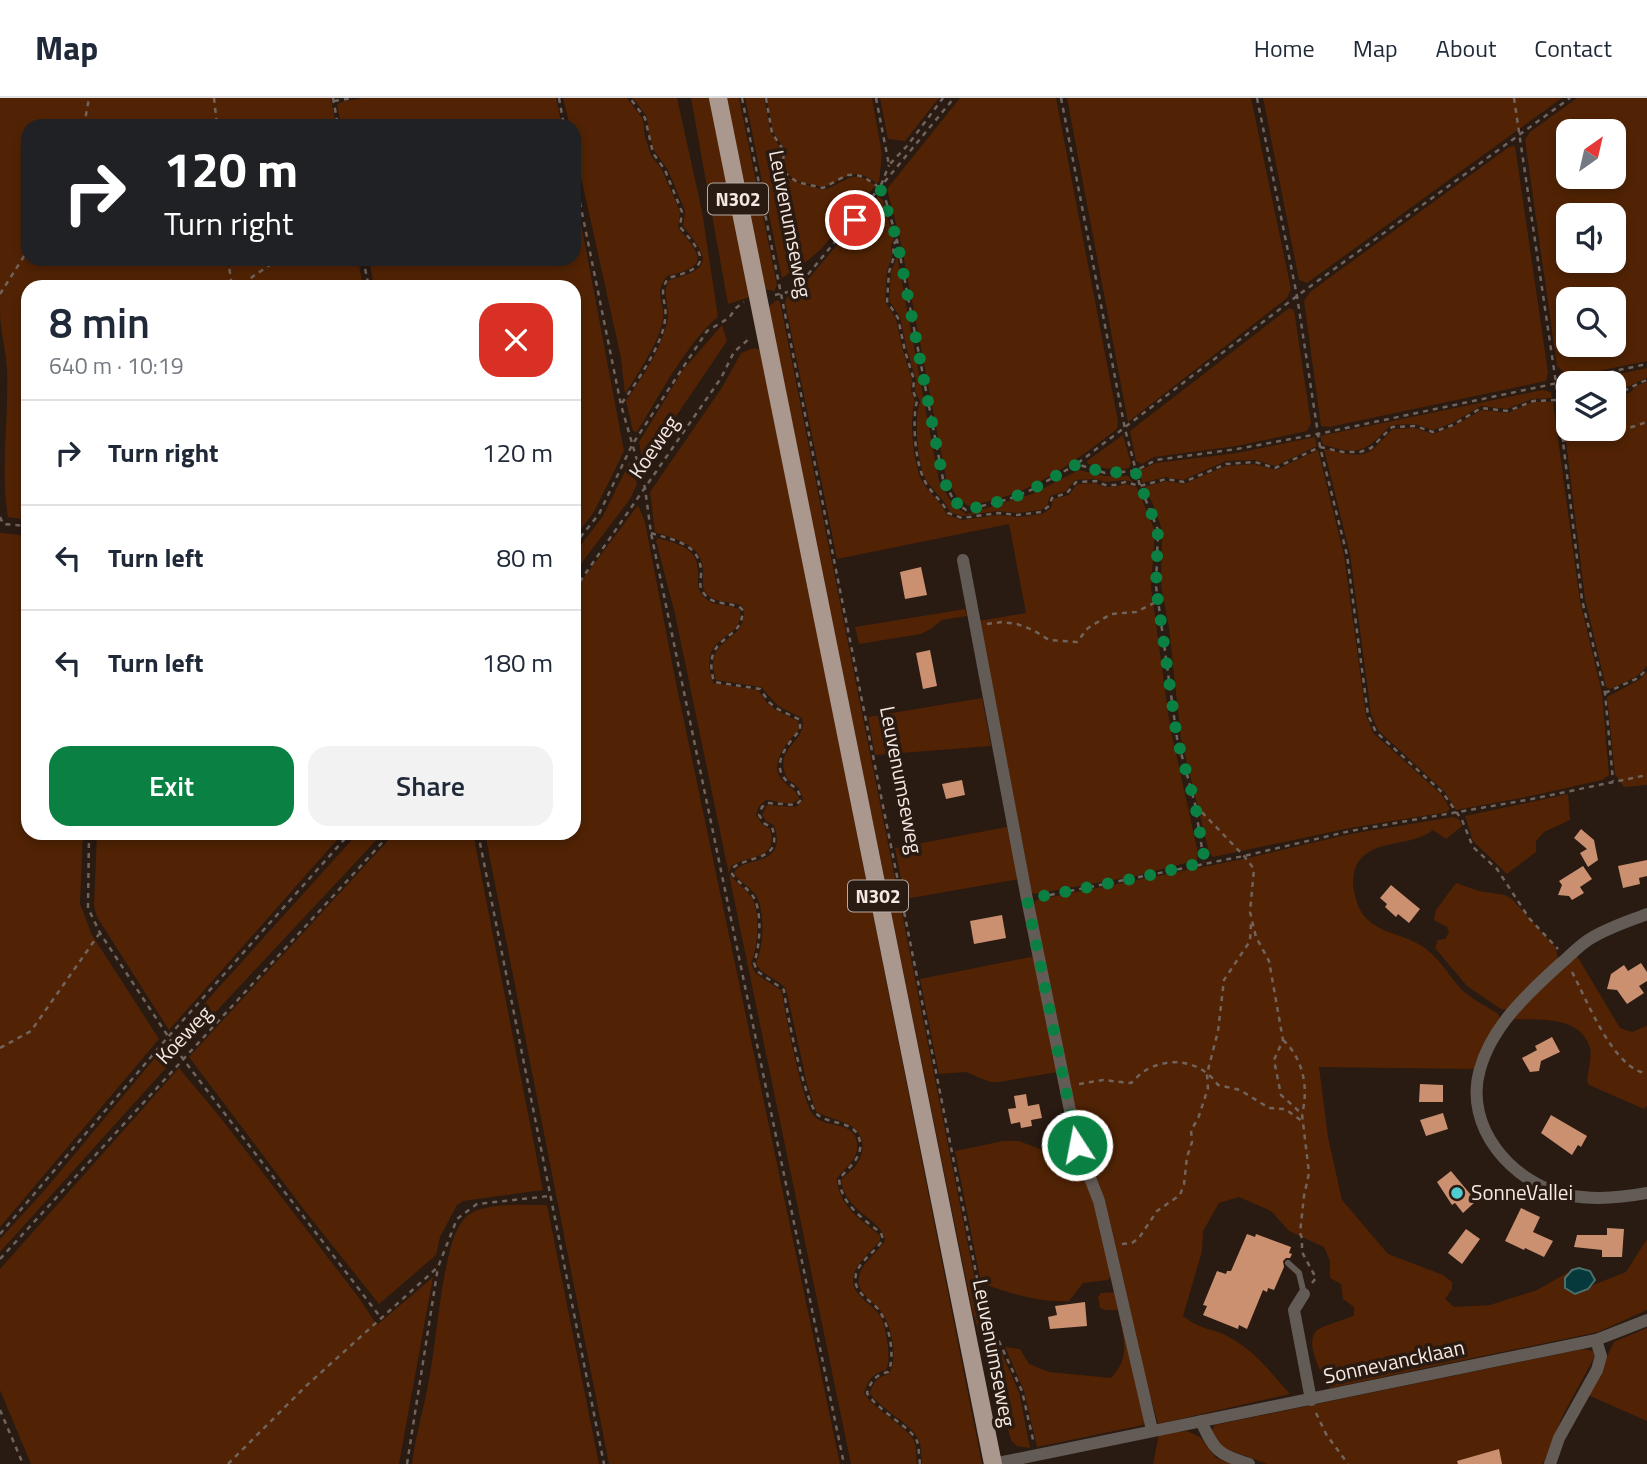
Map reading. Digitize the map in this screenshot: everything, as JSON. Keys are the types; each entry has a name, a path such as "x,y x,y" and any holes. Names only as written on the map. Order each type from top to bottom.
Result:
{"main road":[{"name":"Leuvenumseweg","path":"718,98 993,1464"}],"street":[{"path":"963,560 1077,1145 1099,1201 1152,1430"},
{"path":"1647,914 1593,937 1535,987 1507,1017 1485,1056 1477,1082 1476,1100 1479,1117 1488,1136 1504,1159 1540,1184 1565,1194 1592,1198 1647,1193"},
{"path":"1304,1294 1294,1310 1311,1400"},
{"name":"Sonnevancklaan","path":"993,1464 1596,1340 1647,1320"},
{"path":"1552,1464 1559,1438 1597,1370 1601,1356 1596,1340"},
{"path":"1201,1421 1216,1449 1226,1456 1249,1464"}],"lane":[{"path":"1288,1263 1299,1273 1304,1294"}],"path":[{"path":"85,119 89,98"},
{"path":"214,98 216,119"},
{"path":"337,119 333,100 354,98"},
{"path":"559,98 564,119"},
{"path":"621,405 648,364 663,327 665,307 661,294 664,285 668,278 689,272 698,266 701,257 697,247 680,227 682,212 665,170 653,153 645,118 630,98"},
{"name":"Leuvenumseweg","path":"742,98 978,1283 984,1309 1021,1391 1036,1455"},
{"path":"766,98 772,133 784,151 782,171 789,178 823,188 847,175 856,175 880,188 897,240 943,479 954,501 966,510 1009,499 1031,490 1077,464 1297,296 1570,98"},
{"path":"876,98 889,165"},
{"path":"880,188 889,165 943,98"},
{"path":"788,292 806,278 954,98"},
{"path":"1061,98 1125,429 1135,471 1158,530 1156,586 1177,738 1195,804 1205,862"},
{"path":"1257,98 1297,296 1320,447 1347,555 1368,715 1376,732 1443,793 1462,820 1473,848 1497,869 1529,918 1566,959 1590,1012 1616,1049 1629,1066 1641,1073 1647,1073"},
{"path":"1077,464 1105,473 1135,471 1156,460 1318,434 1556,383 1514,98"},
{"path":"581,208 621,405 645,488 651,533 844,1464"},
{"path":"897,240 893,245 894,257 889,272 887,301 898,318 914,380 913,391 917,401 913,415 923,478 948,513 962,518 998,513 1041,512 1049,506 1052,498 1067,493 1076,482 1096,481 1105,485 1125,482 1140,486 1166,479 1184,482 1226,464 1255,462 1275,468 1320,447 1343,452 1360,452 1371,448 1392,427 1415,426 1433,432 1453,425 1481,408 1508,411 1533,401 1556,400"},
{"path":"0,295 21,261"},
{"path":"250,280 268,266"},
{"name":"Koeweg","path":"581,536 599,514 632,445 707,331 729,318 742,302 758,299"},
{"name":"Koeweg","path":"581,580 721,378 734,352 764,327"},
{"path":"1613,371 1647,364"},
{"path":"1626,391 1637,383 1647,380"},
{"path":"1626,429 1647,422"},
{"path":"1562,441 1583,600 1605,693 1613,781"},
{"path":"0,517 1,525 21,526"},
{"path":"651,533 696,552 700,560 699,587 706,596 714,602 735,604 742,609 743,616 739,626 713,649 711,659 714,682 760,689 776,708 800,720 800,730 783,750 780,761 781,773 799,792 801,800 796,805 766,803 761,807 759,816 765,824 772,827 775,835 773,847 764,856 741,862 734,867 732,874 754,896 757,904 760,945 754,963 757,971 784,989 806,1089 815,1113 822,1118 846,1125 855,1131 859,1138 861,1147 856,1162 839,1179 840,1189 847,1204 881,1233 883,1239 877,1249 862,1262 857,1272 856,1284 860,1294 884,1318 891,1354 888,1373 879,1374 871,1381 867,1393 873,1403 907,1428 916,1440 919,1464"},
{"path":"975,625 1002,622 1017,624 1049,640 1077,642 1088,628 1111,614 1136,612 1158,601"},
{"path":"1605,693 1638,678 1647,669"},
{"path":"1027,899 1244,856 1350,831 1456,814 1647,775"},
{"path":"1109,1245 1132,1242 1139,1238 1157,1211 1180,1195 1192,1142 1191,1130 1198,1119 1208,1088 1207,1074 1218,1031 1224,980 1250,941 1254,869 1195,804"},
{"path":"89,840 88,908 100,933 183,1059 381,1318"},
{"name":"Koeweg","path":"0,1234 168,1037 344,840"},
{"name":"Koeweg","path":"0,1259 385,840"},
{"path":"479,840 604,1464"},
{"path":"1251,916 1256,937 1269,961 1283,1040 1275,1060 1281,1095 1303,1114"},
{"path":"0,1048 31,1031 100,933"},
{"path":"1283,1040 1298,1059 1304,1085 1303,1121 1309,1173 1300,1233 1303,1238 1302,1252 1316,1278 1304,1294"},
{"path":"1066,1086 1103,1080 1130,1083 1149,1068 1174,1061 1195,1065 1218,1085 1240,1090 1274,1110 1285,1109 1303,1121"},
{"path":"407,1464 438,1267 457,1219 477,1203 550,1196"},
{"path":"228,1464 306,1386 438,1267"},
{"path":"1311,1400 1326,1434 1349,1464"},
{"path":"0,1410 23,1464"}],"shaded area":[{"path":"0,98 331,98 335,119 21,119 21,266 359,266 362,280 21,280 21,519 8,517 6,499 7,387 0,311"},
{"path":"363,98 556,98 560,119 340,119 337,105"},
{"path":"563,98 627,98 643,119 651,155 662,170 680,212 678,228 698,259 690,268 667,276 663,283 660,293 663,312 661,328 625,394 621,358 581,177 581,119 568,119"},
{"path":"633,98 677,98 702,211 718,317 685,355 637,432 633,431 626,401 650,363 664,333 668,317 667,285 669,280 694,271 703,260 698,246 683,226 685,211 668,170 655,152 649,136 647,117"},
{"path":"691,98 710,98 750,297 728,304"},
{"path":"726,98 739,98 777,285 774,291 764,289"},
{"path":"745,98 764,98 771,133 782,151 781,172 786,176 823,190 854,177 867,180 875,186 822,248 782,278"},
{"path":"767,98 872,98 882,154 877,184 855,174 823,187 797,181 783,171 785,150 773,132"},
{"path":"880,98 939,98 905,141 888,139"},
{"path":"960,98 1056,98 1118,421 1117,429 1053,475 1010,495 968,506 957,497 946,478 900,239 887,189"},
{"path":"1067,98 1251,98 1291,289 1287,298 1128,422"},
{"path":"1263,98 1562,98 1307,283 1299,280"},
{"path":"1577,98 1647,98 1647,361 1598,371 1562,371 1557,366 1525,140 1530,132"},
{"path":"1515,146 1548,372 1546,381 1329,427 1321,426 1304,301 1310,292 1509,147"},
{"path":"878,196 883,200 894,239 887,271 885,301 896,319 912,380 911,391 915,401 912,429 918,471 924,484 947,515 962,520 998,515 1018,517 1042,514 1051,508 1053,499 1069,495 1077,484 1095,483 1104,487 1115,487 1125,484 1137,487 1155,531 1151,587 1170,726 1198,853 1197,860 1136,876 1035,894 1028,890 979,621 1026,613 1009,524 837,559 785,302 788,295 805,283"},
{"path":"581,223 624,451 594,512 581,529 581,280 373,280 370,266 581,266"},
{"path":"895,245 939,481 953,505 967,514 1032,494 1079,470 1104,476 1128,476 1133,482 1075,480 1066,491 1050,496 1047,505 1041,510 1017,513 998,511 962,516 950,512 924,476 920,459 917,428 920,401 915,391 916,380 900,317 889,300 891,272 897,257"},
{"path":"777,300 780,302 978,1295 1019,1392 1030,1448 1017,1446 1011,1440 972,1309 768,307"},
{"path":"1289,308 1294,310 1311,423 1307,431 1237,446 1154,457 1142,464 1136,461 1130,431"},
{"path":"722,325 727,341 643,465 639,442 683,370"},
{"path":"754,348 761,350 982,1464 922,1464 921,1447 916,1435 870,1393 876,1380 889,1374 893,1353 884,1316 863,1293 859,1282 863,1266 885,1240 877,1226 849,1200 841,1180 858,1162 862,1141 855,1129 849,1125 816,1111 808,1088 786,989 762,971 756,963 761,948 762,930 757,897 734,874 744,864 762,859 775,849 777,839 774,825 767,822 762,815 767,805 796,807 803,800 798,788 788,780 784,769 786,752 800,734 802,718 778,706 761,687 716,680 713,665 715,655 740,628 743,607 716,600 708,595 703,586 700,557 695,550 681,541 655,532 650,492 723,386 741,353"},
{"path":"1647,368 1647,378 1626,388 1626,372"},
{"path":"1647,382 1647,666 1636,677 1610,689 1606,687 1585,599 1566,441 1626,441 1626,394"},
{"path":"1542,390 1551,392 1552,398 1532,399 1507,409 1481,406 1452,423 1433,430 1415,424 1391,425 1371,444 1359,450 1323,445 1320,436"},
{"path":"1533,402 1553,402 1556,441 1558,441 1580,601 1602,693 1609,775 1602,780 1456,810 1445,792 1378,730 1371,714 1350,554 1324,449 1362,454 1376,447 1393,429 1415,428 1433,434 1482,410 1508,413"},
{"path":"1123,435 1131,463 1129,468 1113,469 1088,464 1087,461"},
{"path":"1315,437 1317,446 1275,466 1255,460 1226,461 1183,480 1165,477 1142,483 1139,473 1156,463 1237,453"},
{"path":"1318,450 1344,555 1366,715 1373,733 1442,795 1450,809 1447,812 1350,828 1213,857 1209,852 1181,739 1169,628 1161,585 1162,530 1144,487 1166,481 1184,484 1226,466 1254,464 1276,470"},
{"path":"630,461 637,484 630,499 581,564 581,545 603,516"},
{"path":"638,505 645,522 675,678 840,1464 609,1464 486,840 581,840 581,582"},
{"path":"0,533 21,535 21,840 83,840 80,904 92,935 159,1039 0,1227"},
{"path":"658,538 681,546 692,554 698,567 699,589 704,597 712,603 740,610 735,628 715,646 711,654 709,666 713,683 758,690 776,710 798,721 799,730 780,755 777,769 799,799 787,803 766,800 759,806 756,815 763,825 770,829 770,846 760,855 731,866 729,874 753,900 757,914 757,932 751,963 755,973 782,991 795,1057 810,1109 819,1120 850,1130 857,1142 854,1158 837,1178 838,1188 851,1211 880,1235 880,1240 856,1269 853,1281 858,1293 881,1317 888,1352 886,1370 871,1378 864,1393 876,1407 911,1436 916,1446 917,1464 851,1464 675,614 656,541"},
{"path":"965,609 967,616 942,620 921,634 859,644 855,627"},
{"path":"1647,672 1647,785 1624,787 1615,774 1607,697 1639,680"},
{"path":"982,698 991,746 875,755 868,717"},
{"path":"1568,794 1570,820 1544,832 1536,841 1536,852 1507,874 1473,841 1465,816"},
{"path":"1453,817 1459,819 1462,826 1446,839 1433,830 1424,836 1383,846 1364,856 1354,872 1354,891 1360,909 1367,919 1376,926 1421,945 1435,957 1462,990 1498,1014 1500,1019 1474,1069 1319,1067 1328,1137 1342,1200 1388,1254 1443,1275 1452,1282 1452,1289 1445,1299 1454,1307 1490,1305 1537,1290 1572,1270 1567,1274 1588,1289 1626,1272 1647,1239 1647,1310 1598,1332 1330,1388 1313,1351 1313,1336 1320,1328 1354,1315 1354,1307 1343,1299 1341,1284 1330,1278 1330,1261 1324,1247 1289,1231 1271,1211 1239,1197 1219,1203 1203,1231 1202,1251 1183,1316 1223,1334 1247,1349 1290,1394 1158,1424 1081,1143 1033,906 1036,900 1248,858 1350,834"},
{"path":"1007,827 1019,879 905,899 895,848"},
{"path":"97,840 337,840 169,1030 97,917 94,906"},
{"path":"352,840 376,840 182,1048 175,1036"},
{"path":"389,840 474,840 543,1190 463,1201 457,1205 440,1237 436,1255 379,1304 189,1057"},
{"path":"1456,883 1512,899 1556,948 1558,958 1507,1010 1501,1009 1467,986 1435,948 1438,940 1445,939 1449,933 1447,927 1434,920 1436,910"},
{"path":"1036,956 1058,1072 999,1082 990,1082 966,1072 939,1074 920,979"},
{"path":"1577,956 1620,1028 1632,1032 1647,1026 1647,1106 1644,1109 1589,1085 1587,1081 1590,1048 1578,1030 1546,1020 1513,1019 1539,989"},
{"path":"164,1047 174,1059 0,1252 0,1239 43,1192"},
{"path":"179,1068 220,1117 377,1325 433,1277 399,1464 31,1464 0,1390 0,1269"},
{"path":"1003,1141 1019,1141 1043,1150 1073,1146 1095,1202 1112,1275 1108,1280 1083,1283 1069,1301 1036,1299 981,1283 955,1151"},
{"path":"547,1205 599,1464 412,1464 431,1367 444,1278 458,1228 468,1215 485,1208"},
{"path":"1117,1292 1146,1418 1143,1425 1037,1447 1024,1391 1005,1347 1020,1349 1029,1364 1049,1372 1111,1378 1122,1362 1124,1338 1118,1310 1100,1308 1098,1297 1101,1293"},
{"path":"1647,1328 1647,1421 1588,1395 1614,1342"},
{"path":"1583,1349 1596,1354 1562,1417 1543,1464 1267,1464 1219,1446 1212,1430 1215,1425"},
{"path":"1187,1431 1200,1437 1216,1458 1232,1464 1153,1464 1159,1434"}],"water":[{"path":"1579,1268 1590,1271 1595,1280 1588,1289 1575,1294 1565,1288 1565,1278 1572,1270"}],"building":[{"path":"921,567 927,595 905,599 900,572"},
{"path":"930,650 937,686 923,689 916,653"},
{"path":"962,780 965,795 946,799 942,784"},
{"path":"1581,829 1594,840 1598,860 1588,867 1580,853 1587,849 1574,838"},
{"path":"1647,860 1647,876 1639,878 1640,884 1623,888 1618,866"},
{"path":"1583,866 1592,879 1580,887 1584,893 1572,900 1569,896 1558,895 1562,885 1559,881"},
{"path":"1391,885 1420,909 1409,923 1398,914 1396,917 1380,898"},
{"path":"1002,915 1006,938 974,944 970,921"},
{"path":"1641,963 1647,972 1647,981 1639,986 1644,993 1627,1004 1617,990 1607,989 1611,974 1624,965 1628,971"},
{"path":"1552,1037 1560,1052 1541,1061 1539,1071 1530,1072 1522,1058 1537,1050 1535,1046"},
{"path":"1420,1084 1443,1085 1443,1102 1419,1102"},
{"path":"1026,1094 1028,1106 1039,1104 1042,1118 1031,1120 1032,1126 1021,1128 1020,1122 1011,1124 1008,1109 1016,1108 1014,1096"},
{"path":"1443,1113 1448,1129 1426,1136 1420,1120"},
{"path":"1551,1115 1587,1136 1581,1147 1578,1145 1572,1155 1541,1133"},
{"name":"SonneVallei","path":"1451,1171 1476,1201 1463,1213 1455,1203 1452,1205 1437,1182"},
{"path":"1521,1208 1540,1217 1533,1232 1553,1241 1544,1257 1505,1241"},
{"path":"1607,1228 1624,1229 1622,1257 1602,1257 1602,1250 1574,1247 1577,1235 1607,1235"},
{"path":"1466,1229 1480,1239 1462,1264 1448,1253"},
{"path":"1247,1234 1255,1237 1256,1234 1291,1247 1289,1253 1292,1254 1283,1261 1284,1267 1274,1290 1263,1290 1247,1329 1239,1325 1238,1329 1203,1315 1207,1306 1203,1305 1217,1271 1226,1274 1231,1271"},
{"path":"1085,1302 1087,1326 1050,1329 1048,1317 1057,1315 1055,1306"},
{"path":"1499,1449 1502,1464 1458,1464 1457,1461"}],"place":[{"name":"SonneVallei","path":"1457,1193"}],"route":[{"path":"855,220 880,188 897,240 943,479 954,501 966,510 1009,499 1077,464 1105,473 1135,471 1158,530 1156,586 1177,738 1195,804 1205,862 1027,899 1077,1145"}]}
